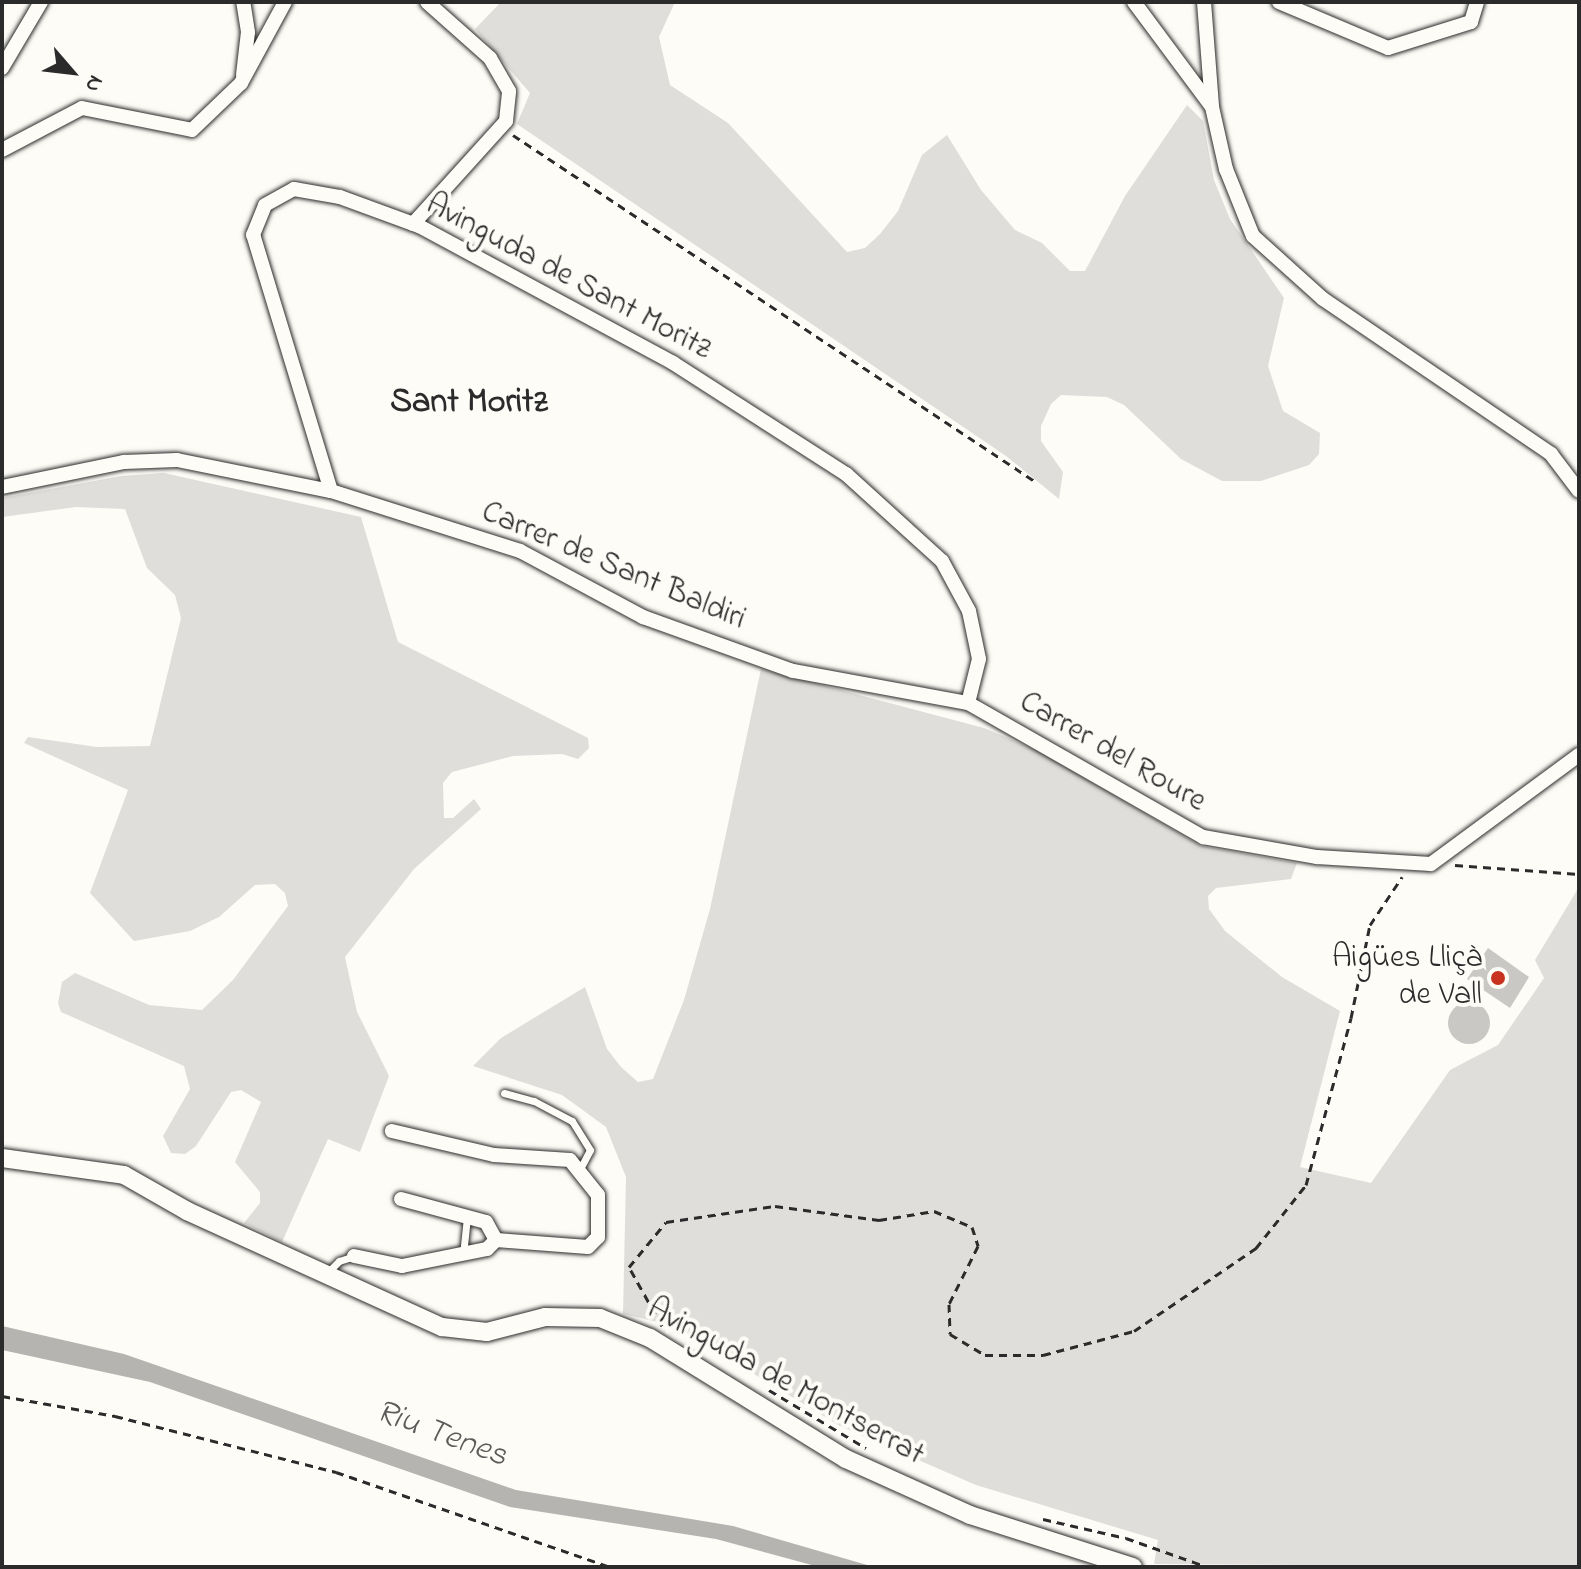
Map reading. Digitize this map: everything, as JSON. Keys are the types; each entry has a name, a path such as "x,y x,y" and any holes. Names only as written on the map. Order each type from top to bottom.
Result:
{"street":[{"path":"2,68 41,2"},
{"path":"241,83 248,32 243,2"},
{"path":"2,150 82,108 192,130 241,83 285,2"},
{"path":"413,224 506,121 509,91 490,58 427,2"},
{"path":"1134,2 1212,107"},
{"path":"1204,2 1212,107 1226,169 1253,236 1323,299 1551,454 1579,491"},
{"path":"1279,2 1388,48 1471,22 1477,2"},
{"name":"Avinguda de Sant Moritz","path":"331,491 253,235 265,205 294,189 340,197 413,224 673,363 846,474 942,561 969,611 979,659 968,703"},
{"name":"Carrer de Sant Baldiri","path":"2,487 124,462 177,460 331,491 520,551 643,617 793,671 968,703"},
{"name":"Carrer del Roure","path":"968,703 1203,837 1317,857 1431,864"},
{"path":"1431,864 1579,755"},
{"path":"354,1256 402,1266 487,1249 496,1240 592,1246 601,1210 598,1195 580,1169 561,1156 494,1155 392,1131"},
{"name":"Avinguda de Montserrat","path":"2,1158 124,1175 326,1275 442,1327 487,1332 545,1317 600,1318 650,1338 846,1459 970,1515 1133,1567"},
{"path":"401,1199 486,1222 496,1240"}],"lane":[{"path":"504,1093 534,1101 572,1121 590,1150 580,1169"},
{"path":"463,1255 467,1217"},
{"path":"326,1275 339,1261 354,1256"}],"path":[{"path":"498,130 523,139 1036,482"},
{"path":"662,1326 629,1267 666,1222 775,1206 879,1220 934,1211 972,1227 978,1246 949,1304 950,1334 985,1355 1043,1355 1134,1331 1256,1248 1306,1185 1351,1018 1370,925 1412,862"},
{"path":"1431,864 1579,874"},
{"path":"649,1320 672,1331"},
{"path":"756,1382 873,1452"},
{"path":"2,1396 115,1416 336,1472 610,1567"},
{"path":"1036,1518 1126,1538 1208,1567"}],"shaded area":[{"path":"501,2 675,2 659,37 670,85 728,123 847,252 865,248 880,234 898,211 922,155 947,135 981,190 1015,230 1042,243 1070,271 1085,271 1125,196 1187,105 1203,121 1214,180 1230,219 1284,298 1268,366 1283,411 1320,433 1319,454 1309,465 1261,481 1222,481 1181,459 1124,405 1107,397 1061,395 1051,404 1041,426 1041,441 1063,472 1059,499 1006,456 517,124 530,93 475,29"},
{"path":"164,473 361,517 398,642 588,738 589,748 578,759 562,754 513,756 452,772 443,783 444,818 453,818 474,799 481,809 414,869 345,957 357,1012 389,1076 360,1152 328,1139 282,1242 244,1223 260,1203 260,1192 235,1162 261,1102 241,1090 231,1092 196,1146 185,1154 171,1153 163,1136 190,1089 184,1066 61,1012 58,1003 62,982 75,973 149,1005 202,1010 233,980 288,906 285,893 275,884 255,885 219,917 190,931 134,941 90,893 128,790 24,743 28,737 97,747 150,746 181,618 175,595 147,568 125,509 76,507 2,517 2,498 121,476"},
{"path":"761,669 984,728 1038,751 1201,846 1297,863 1291,879 1216,888 1208,896 1209,909 1225,931 1282,977 1340,1011 1300,1167 1371,1183 1450,1070 1498,1045 1544,978 1535,960 1579,887 1579,1567 1154,1564 1158,1540 976,1485 840,1426 675,1326 623,1314 626,1177 606,1127 562,1095 473,1066 501,1038 585,987 607,1049 638,1082 653,1079 684,1000 710,909"},
{"path":"2,1326 124,1354 516,1490 733,1526 874,1567 819,1567 716,1539 510,1507 150,1382 2,1350"}],"building":[{"name":"Aigües Lliçà de Vall","path":"1488,948 1529,977 1510,1008 1467,979"},
{"path":"1469,1002 1484,1008 1490,1023 1484,1038 1469,1044 1454,1038 1448,1023 1454,1008"}],"place":[{"name":"Aigües Lliçà de Vall","path":"1498,978"}],"district":[{"name":"Sant Moritz","path":"469,404"}],"water label":[{"name":"Riu Tenes","path":"441,1435"}]}
